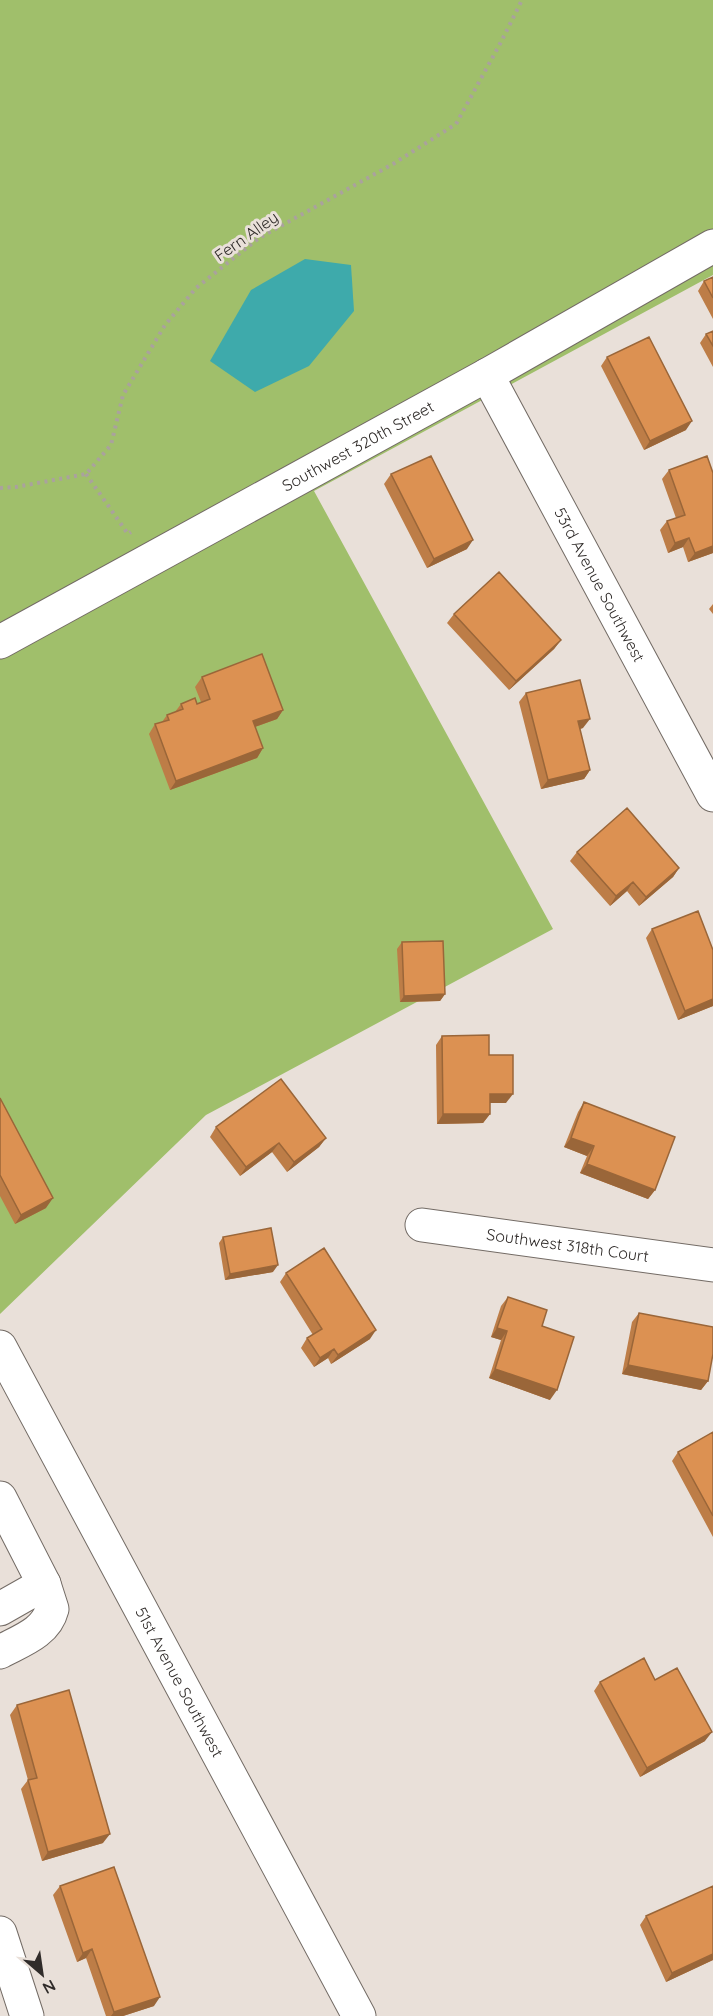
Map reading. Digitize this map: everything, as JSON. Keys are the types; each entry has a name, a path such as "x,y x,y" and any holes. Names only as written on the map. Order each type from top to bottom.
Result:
{"street":[{"name":"Southwest 320th Street","path":"0,642 487,375 713,246"},
{"name":"53rd Avenue Southwest","path":"487,375 713,795"},
{"name":"Southwest 318th Court","path":"422,1225 713,1265"},
{"name":"51st Avenue Southwest","path":"0,1347 359,2016"},
{"path":"0,1652 36,1633 46,1625 52,1609 44,1584 4,1513"},
{"path":"0,1609 44,1584"},
{"path":"0,1933 27,2016"}],"path":[{"name":"Fern Alley","path":"86,474 111,445 123,396 165,325 196,288 259,238 393,164 456,124 522,0"},
{"path":"0,488 86,474 128,534 138,528"}],"green space":[{"path":"0,0 713,0 713,275 314,491 553,929 206,1115 0,1314"}],"water":[{"path":"305,259 351,265 354,311 309,366 255,392 210,361 251,290"}],"building":[{"path":"713,277 713,298 704,281"},
{"path":"713,331 713,346 706,334"},
{"path":"649,337 692,421 650,441 607,357"},
{"path":"431,456 473,540 434,559 391,474"},
{"path":"707,456 713,473 713,546 695,553 689,538 675,543 667,521 685,515 669,470"},
{"path":"499,572 561,640 516,681 454,614"},
{"path":"262,654 283,710 253,721 263,748 176,781 155,724 169,720 167,715 183,709 181,704 195,698 197,704 210,699 202,677"},
{"path":"580,680 590,719 578,721 590,770 548,780 526,693"},
{"path":"627,808 679,868 646,897 633,882 616,896 577,852"},
{"path":"698,911 713,950 713,999 685,1011 652,929"},
{"path":"443,941 445,994 404,996 402,942"},
{"path":"489,1035 489,1055 513,1055 513,1094 490,1094 490,1114 443,1114 442,1036"},
{"path":"281,1079 326,1138 294,1162 279,1143 246,1167 216,1127"},
{"path":"0,1098 53,1198 21,1215 0,1175"},
{"path":"584,1102 675,1137 655,1190 587,1164 594,1146 571,1138"},
{"path":"271,1228 278,1265 230,1274 223,1237"},
{"path":"324,1248 376,1330 338,1355 334,1349 320,1358 307,1338 322,1329 286,1273"},
{"path":"508,1297 547,1310 542,1326 574,1337 557,1390 495,1369 507,1331 497,1328"},
{"path":"639,1313 713,1327 713,1354 708,1381 628,1365"},
{"path":"713,1432 713,1516 678,1452"},
{"path":"644,1658 655,1680 677,1668 712,1732 647,1768 600,1682"},
{"path":"69,1690 110,1834 48,1852 28,1780 37,1778 17,1705"},
{"path":"114,1867 160,1997 114,2012 92,1949 83,1953 60,1886"},
{"path":"713,1886 713,1954 672,1973 646,1916"}]}
